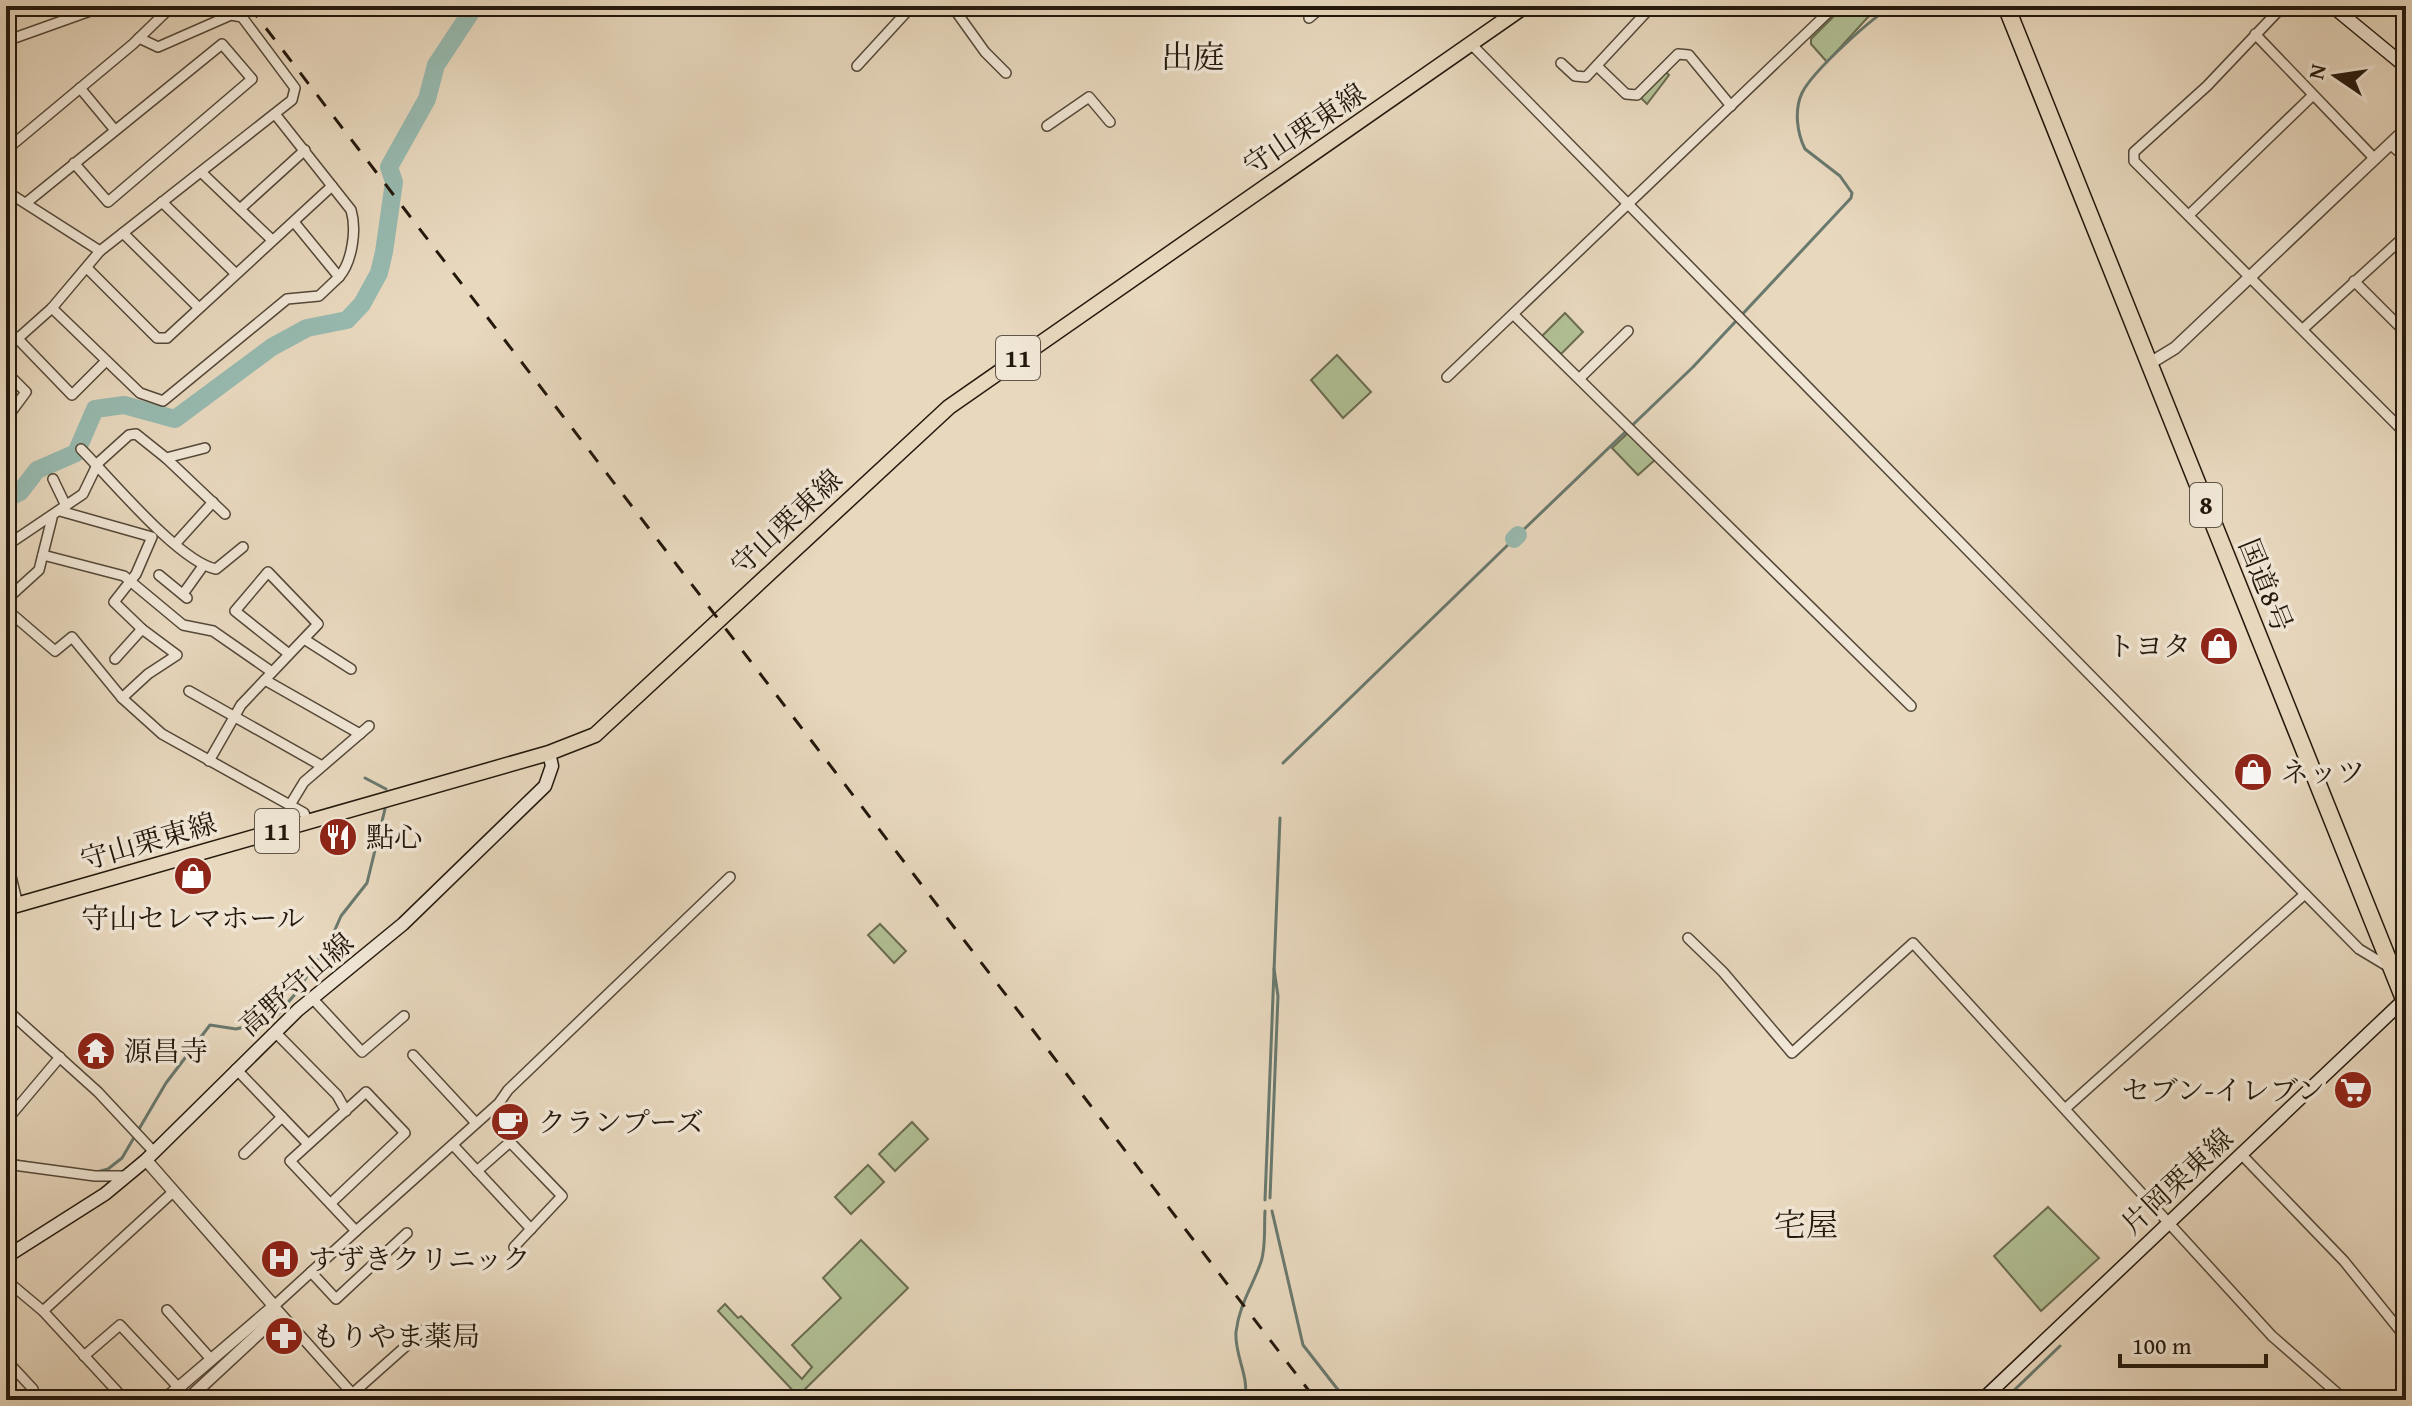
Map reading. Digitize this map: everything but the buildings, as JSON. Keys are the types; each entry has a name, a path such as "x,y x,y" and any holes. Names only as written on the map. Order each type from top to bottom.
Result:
{"highway":[{"name":"国道8号","path":"2006,6 2152,362 2405,1001"}],"main road":[{"name":"守山栗東線","path":"12,907 549,753 585,740 608,725 949,407 1525,6"},
{"path":"2332,6 2406,67"},
{"name":"高野守山線","path":"6,1257 127,1176 312,998 413,915 545,786 552,766 549,753"},
{"name":"片岡栗東線","path":"1982,1400 2405,1001"}],"street":[{"path":"6,9 15,6"},
{"path":"6,41 104,6"},
{"path":"6,150 139,38 172,6"},
{"path":"857,66 912,6"},
{"path":"952,6 985,52 1006,73"},
{"path":"1309,18 1323,6"},
{"path":"1561,63 1575,76 1586,77 1652,6"},
{"path":"1447,377 1835,6"},
{"path":"2283,6 2207,86 2134,152 2134,161 2406,434"},
{"path":"6,349 52,308 88,269 100,251 292,100 295,88 242,17 231,15 158,47 139,38"},
{"path":"2255,34 2374,158"},
{"path":"26,203 114,129 222,44 252,79 108,202 74,163"},
{"path":"1472,45 2359,949 2393,969"},
{"path":"1597,66 1626,94 1637,95 1678,54 1689,55 1731,106"},
{"path":"80,88 114,129"},
{"path":"2189,215 2312,96"},
{"path":"1047,126 1089,97 1110,122"},
{"path":"52,308 140,393 163,401 287,299 319,296 349,266 354,218 275,114"},
{"path":"2152,362 2175,348 2406,129"},
{"path":"2390,144 2406,158"},
{"path":"240,209 305,150"},
{"path":"201,172 271,239"},
{"path":"88,269 157,338 167,338 332,186"},
{"path":"6,191 100,251"},
{"path":"162,202 235,273"},
{"path":"294,222 339,277"},
{"path":"123,233 198,307"},
{"path":"2303,329 2405,236"},
{"path":"2354,281 2406,333"},
{"path":"1514,315 1631,426 1911,706"},
{"path":"1580,378 1628,331"},
{"path":"16,337 72,395 106,361"},
{"path":"6,372 26,392 6,419"},
{"path":"6,546 83,494 97,465 129,435 136,434 166,458 225,514"},
{"path":"166,458 205,448"},
{"path":"81,449 203,566 216,569 243,547"},
{"path":"6,600 39,570 59,512 53,479"},
{"path":"176,543 213,502"},
{"path":"59,512 152,537 130,581 114,602 142,629 177,655 148,674 122,698"},
{"path":"43,555 124,576 183,625 213,631 268,676 360,734"},
{"path":"159,575 185,596 203,566"},
{"path":"209,761 234,717 318,624 268,572 235,611 289,654"},
{"path":"6,609 55,651 72,637 122,698 162,734 304,813 308,822"},
{"path":"115,659 142,629"},
{"path":"304,639 351,669"},
{"path":"189,691 322,766"},
{"path":"290,805 304,782 369,726"},
{"path":"6,856 12,907"},
{"path":"164,1400 453,1145 730,877"},
{"path":"2066,1108 2305,894"},
{"path":"1688,938 1723,972 1792,1053 1913,943 2272,1336 2345,1400"},
{"path":"312,998 362,1052 404,1016"},
{"path":"6,1009 141,1134 150,1156 173,1192 355,1397 424,1330"},
{"path":"275,1032 337,1095 346,1111"},
{"path":"413,1055 476,1123"},
{"path":"6,1121 60,1057"},
{"path":"236,1069 308,1144"},
{"path":"331,1203 405,1133 366,1092 290,1161 356,1231"},
{"path":"244,1154 282,1117"},
{"path":"477,1171 510,1142 562,1196 514,1247"},
{"path":"453,1145 531,1229"},
{"path":"2241,1154 2344,1261 2406,1338"},
{"path":"6,1164 95,1176 127,1176"},
{"path":"43,1311 173,1192"},
{"path":"311,1272 336,1299 407,1233"},
{"path":"6,1280 43,1311 125,1400"},
{"path":"187,1400 271,1322 274,1306"},
{"path":"167,1310 210,1358"},
{"path":"84,1356 120,1325 178,1387"},
{"path":"6,1360 33,1389"}],"green space":[{"path":"1844,6 1889,6 1868,17 1827,62 1811,44 1811,39"},
{"path":"1666,72 1669,75 1647,104 1640,97"},
{"path":"1565,313 1583,332 1561,354 1542,336"},
{"path":"1337,355 1371,392 1343,418 1311,380"},
{"path":"1629,432 1656,459 1638,475 1612,448"},
{"path":"880,924 906,951 894,963 868,935"},
{"path":"912,1122 928,1139 895,1171 879,1154"},
{"path":"868,1165 884,1182 851,1214 835,1197"},
{"path":"2048,1207 2099,1258 2041,1311 1994,1256"},
{"path":"861,1240 908,1288 798,1396 718,1311 725,1304 738,1318 741,1316 802,1379 812,1367 792,1345 841,1298 823,1278"}],"waterway":[{"path":"6,499 20,492 37,470 76,453 95,409 124,405 175,419 272,347 307,328 347,320 362,304 379,273 394,182 389,167 427,99 436,65 475,6"},
{"path":"1518,535 1693,367 1851,198 1852,193 1840,176 1805,149 1800,136 1798,107 1802,93 1830,59 1871,21 1893,6"},
{"path":"1514,539 1518,535"},
{"path":"1283,763 1514,539"},
{"path":"365,778 386,789"},
{"path":"97,1172 108,1169 122,1158 166,1083 210,1025 236,1029 273,1020 296,993 330,941 341,916 367,883 385,809"},
{"path":"1265,1200 1280,818"},
{"path":"1270,1198 1278,996 1274,969"},
{"path":"6,1159 30,1163"},
{"path":"1244,1400 1246,1392 1236,1332 1243,1304 1263,1256 1265,1211"},
{"path":"1272,1211 1303,1345 1346,1400"},
{"path":"2004,1400 2060,1346"}],"railway":[{"path":"249,6 1316,1400"}],"place":[{"name":"トヨタ","path":"2219,646"},
{"name":"ネッツ","path":"2253,772"},
{"name":"點心","path":"338,837"},
{"name":"守山セレマホール","path":"193,876"},
{"name":"源昌寺","path":"96,1051"},
{"name":"セブン-イレブン","path":"2353,1090"},
{"name":"クランプーズ","path":"510,1122"},
{"name":"すずきクリニック","path":"280,1259"},
{"name":"もりやま薬局","path":"284,1336"}],"district":[{"name":"出庭","path":"1193,57"},
{"name":"宅屋","path":"1806,1225"}]}
